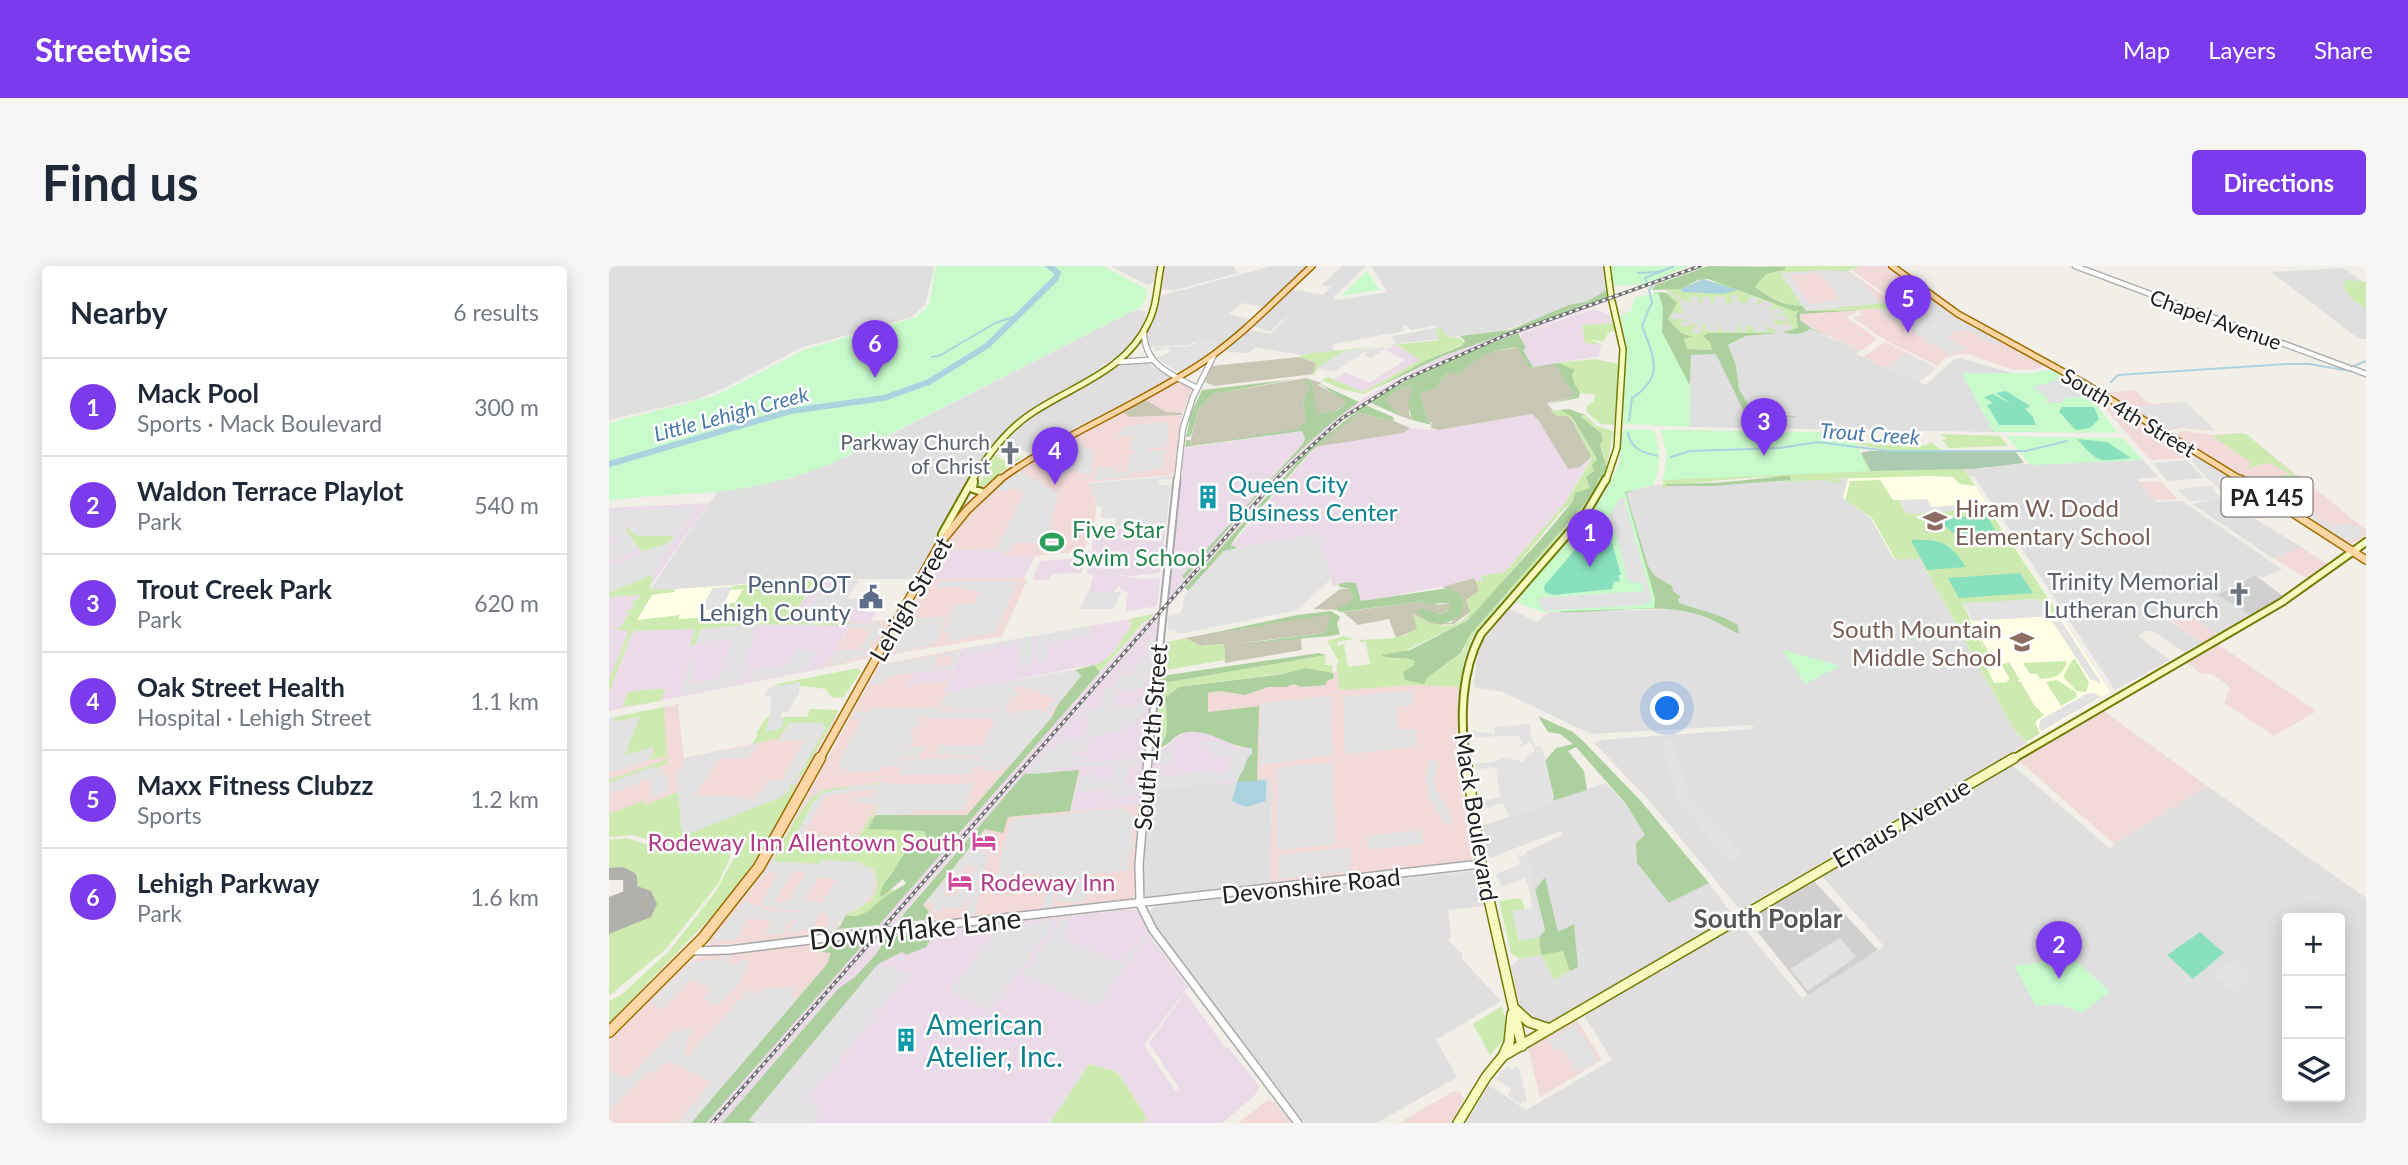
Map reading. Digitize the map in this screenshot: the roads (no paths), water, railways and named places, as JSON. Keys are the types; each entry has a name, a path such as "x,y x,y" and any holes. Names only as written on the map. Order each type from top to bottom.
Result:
{"main road":[{"path":"941,542 942,534 996,446 1024,418 1116,362 1144,332 1150,318 1161,266"},
{"name":"Lehigh Street","path":"609,1032 690,951 734,901 767,855 941,542 958,517 982,492 1035,453 1177,377 1215,353 1312,266"},
{"name":"Mack Boulevard","path":"1522,1046 1481,864 1462,725 1469,666 1473,649 1481,634 1586,513 1601,492 1610,472 1617,448 1623,349 1607,266"},
{"name":"South 4th Street","path":"1892,266 1907,280 1950,308 2095,389 2366,560"},
{"path":"976,477 973,489 982,492"},
{"name":"Emaus Avenue","path":"1458,1123 1479,1086 1503,1056 2282,602 2366,542"},
{"path":"1512,1006 1529,1022 1551,1029"},
{"path":"1503,1056 1509,1043 1512,1006"}],"street":[{"name":"Chapel Avenue","path":"2075,266 2366,374"},
{"path":"1144,332 1143,345 1150,360 1197,388"},
{"name":"South 12th Street","path":"1215,353 1197,388 1183,428 1152,706 1139,865 1140,904 1153,930 1298,1123"},
{"path":"1116,362 1150,360"},
{"name":"Devonshire Road","path":"1140,904 1481,864"},
{"name":"Downyflake Lane","path":"690,951 729,950 1140,904"}],"water":[{"path":"1703,279 1738,290 1723,294 1682,292 1681,289"},
{"path":"1266,780 1266,801 1246,807 1232,801 1237,782"}],"waterway":[{"name":"Little Lehigh Creek","path":"609,464 791,411 884,398 929,382 988,345 1055,279 1058,273 1049,266"},
{"name":"Trout Creek","path":"1647,283 1645,278 1674,266"},
{"name":"Trout Creek","path":"1638,273 1658,272"},
{"name":"Trout Creek","path":"1629,421 1632,398 1642,390 1653,374 1653,357 1642,326 1652,302 1649,290 1652,286"},
{"path":"932,357 941,355 995,323 1020,315"},
{"name":"Trout Creek","path":"2111,382 2118,375 2287,364 2309,364 2344,370 2366,361"},
{"name":"Trout Creek","path":"1628,433 1638,449 1657,456"},
{"name":"Trout Creek","path":"1671,457 1690,451 1780,448 1818,442 1888,451 2026,451 2067,441"}],"railway":[{"path":"712,1123 1281,474 1341,419 1403,380 1506,335 1700,266"}],"place":[{"name":"Maxx Fitness Clubzz","path":"1908,333"},
{"name":"Lehigh Parkway","path":"875,378"},
{"name":"Parkway Church of Christ","path":"1010,453"},
{"name":"Trout Creek Park","path":"1764,456"},
{"name":"Oak Street Health","path":"1055,485"},
{"name":"Queen City Business Center","path":"1208,497"},
{"name":"Hiram W. Dodd Elementary School","path":"1935,521"},
{"name":"Five Star Swim School","path":"1052,542"},
{"name":"Mack Pool","path":"1590,567"},
{"name":"Trinity Memorial Lutheran Church","path":"2239,594"},
{"name":"PennDOT Lehigh County","path":"871,597"},
{"name":"South Mountain Middle School","path":"2022,642"},
{"name":"Rodeway Inn Allentown South","path":"984,841"},
{"name":"Rodeway Inn","path":"960,881"},
{"name":"Waldon Terrace Playlot","path":"2059,979"},
{"name":"American Atelier, Inc.","path":"906,1040"}],"district":[{"name":"South Poplar","path":"1768,918"}]}
